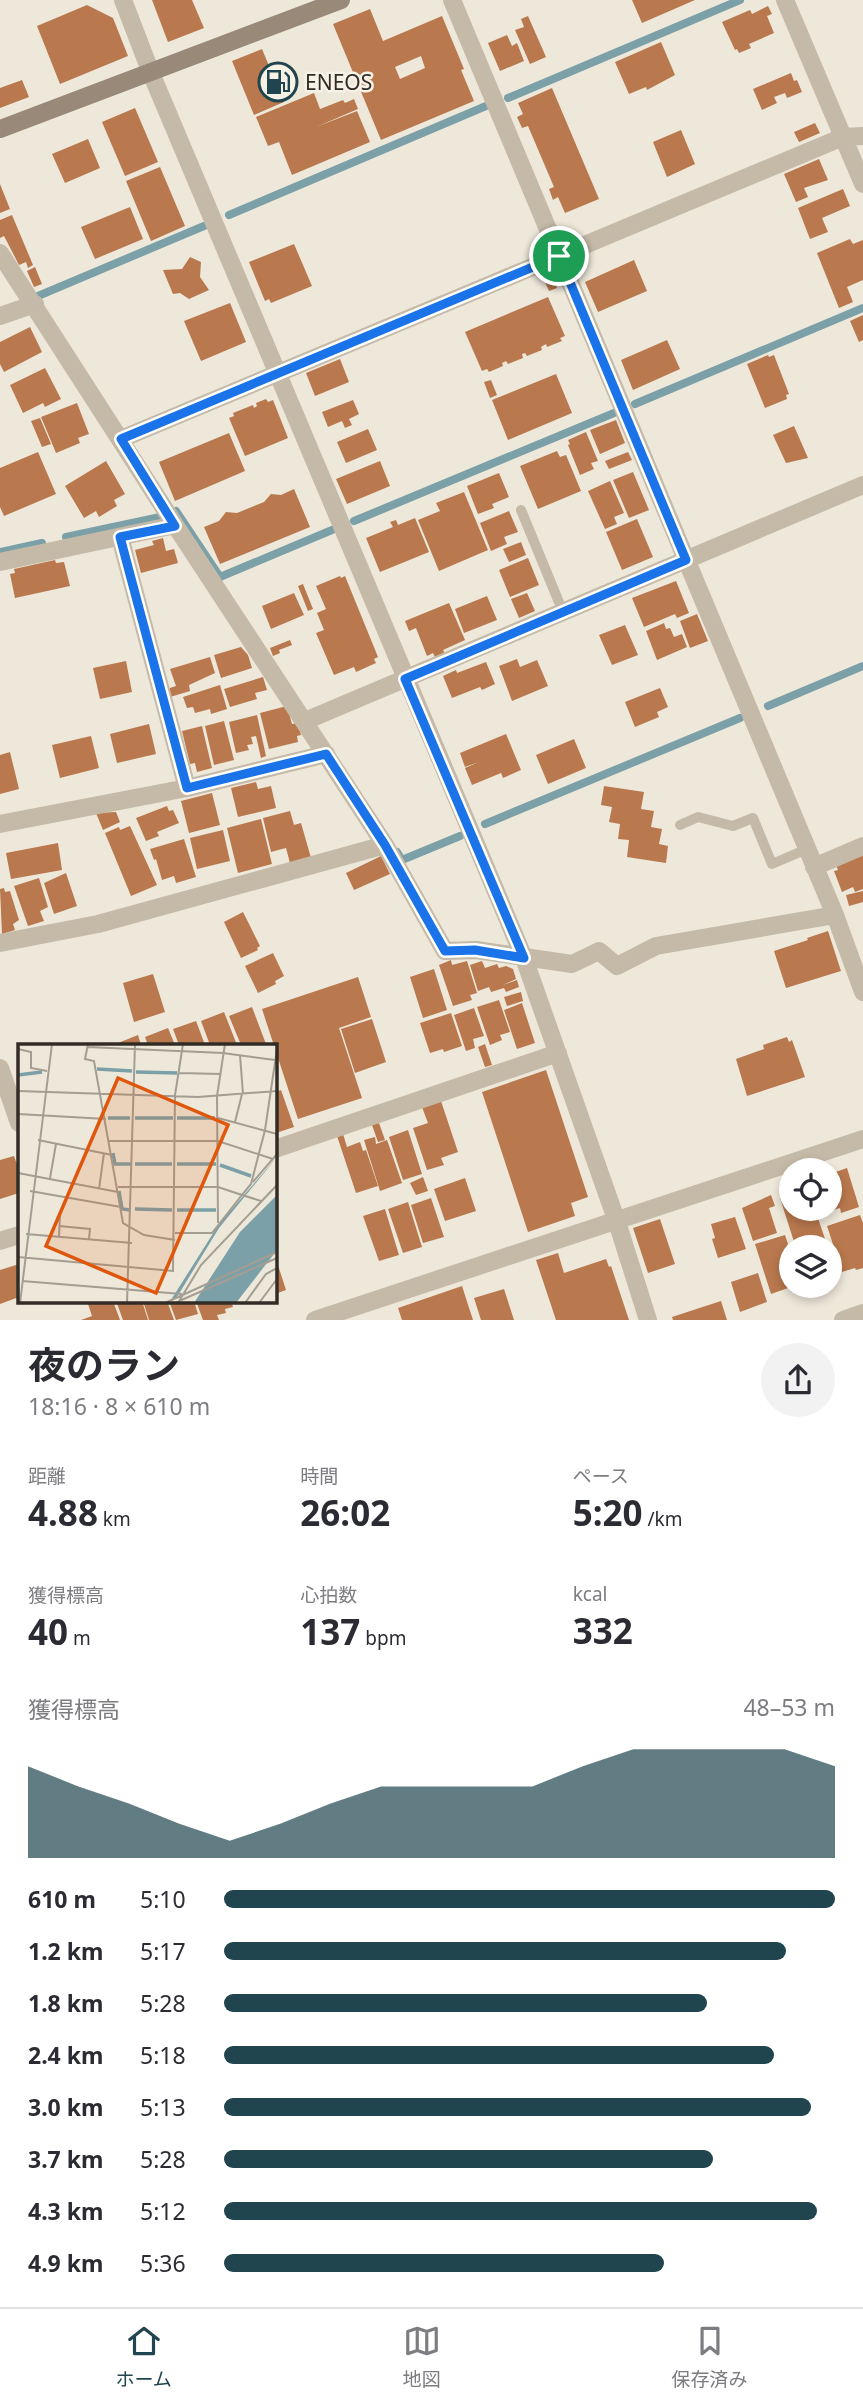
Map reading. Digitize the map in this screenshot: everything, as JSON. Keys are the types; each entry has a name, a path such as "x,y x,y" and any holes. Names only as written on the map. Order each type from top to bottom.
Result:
{"street":[{"path":"123,0 151,73 524,958 617,1222 648,1320"},
{"path":"0,129 341,0"},
{"path":"452,0 835,915 863,992"},
{"path":"785,0 863,184"},
{"path":"121,439 843,137 863,136"},
{"path":"0,253 175,526 385,845 445,951 475,950 572,964 599,951 617,966 656,946 835,915"},
{"path":"0,316 35,304"},
{"path":"305,721 863,485"},
{"path":"0,562 175,526"},
{"path":"120,537 187,788"},
{"path":"0,824 187,788 326,754"},
{"path":"0,943 98,924 385,845"},
{"path":"814,867 863,846"},
{"path":"276,1149 558,1053"},
{"path":"0,1068 18,1119"},
{"path":"315,1320 863,1139"},
{"path":"0,1241 18,1235"},
{"path":"843,1320 863,1313"}],"lane":[{"path":"521,510 563,612"},
{"path":"680,825 698,817 733,826 752,818 772,863 807,849"}],"building":[{"path":"152,0 192,0 204,28 168,42"},
{"path":"632,0 695,0 642,23"},
{"path":"87,5 113,18 128,56 60,84 37,26"},
{"path":"768,6 772,14 767,16 774,33 749,44 751,48 739,53 722,22 750,10 752,14"},
{"path":"370,9 383,41 442,16 474,101 381,140 333,24","holes":["421,56 425,68 400,79 395,67"]},
{"path":"528,16 546,57 530,64 515,30 524,27 521,19"},
{"path":"507,35 512,46 517,43 524,61 500,71 488,43"},
{"path":"661,42 675,75 647,90 646,87 629,94 615,62"},
{"path":"262,49 284,102 254,115 232,61"},
{"path":"791,73 802,92 787,98 785,93 774,97 777,103 762,110 753,89"},
{"path":"22,80 29,97 0,108 0,88"},
{"path":"552,88 599,199 565,213 558,197 553,200 549,189 554,187 528,126 522,128 517,117 523,114 518,103"},
{"path":"314,93 320,109 343,100 345,103 354,99 358,109 316,127 357,111 370,142 292,175 279,142 268,146 256,117"},
{"path":"135,108 158,162 125,176 102,122"},
{"path":"815,123 820,133 799,142 794,132"},
{"path":"681,130 695,164 667,177 653,142"},
{"path":"88,139 100,168 65,183 52,154"},
{"path":"819,159 828,180 804,188 808,197 796,202 784,174"},
{"path":"160,167 185,226 151,241 126,181"},
{"path":"0,184 10,209 0,213"},
{"path":"843,189 850,206 822,218 828,232 810,239 798,208"},
{"path":"130,207 143,239 95,259 81,227"},
{"path":"12,215 33,265 28,268 26,262 19,265 4,236 0,238 0,220"},
{"path":"850,239 853,244 863,240 863,280 847,287 853,302 839,308 817,253"},
{"path":"294,244 312,286 271,303 269,299 265,301 249,262"},
{"path":"190,257 201,262 200,277 209,290 189,299 180,293 173,294 163,270 182,269"},
{"path":"634,260 647,291 598,312 585,282"},
{"path":"35,267 42,284 34,287 27,271"},
{"path":"550,271 557,288 549,291 542,275"},
{"path":"548,297 565,336 560,338 562,341 547,347 546,344 541,347 542,350 527,356 522,354 523,358 508,364 506,361 502,363 503,366 489,372 487,369 482,371 465,332"},
{"path":"230,303 246,342 201,361 184,321"},
{"path":"863,315 863,340 859,342 850,321"},
{"path":"30,327 42,352 4,372 0,364 0,342"},
{"path":"667,340 680,369 633,390 621,360"},
{"path":"774,355 789,394 786,395 787,399 765,408 747,364"},
{"path":"340,359 349,382 315,396 306,373"},
{"path":"45,368 61,399 45,407 43,403 23,413 10,385"},
{"path":"556,374 572,413 508,440 492,400"},
{"path":"491,380 497,395 490,398 484,382"},
{"path":"266,399 268,402 273,400 288,438 245,456 229,418 234,416 233,413 253,405 254,408 256,403"},
{"path":"353,400 359,414 349,419 352,425 345,428 342,421 328,427 322,412"},
{"path":"77,403 89,434 78,438 80,443 56,453 41,417"},
{"path":"40,418 51,444 42,447 31,421"},
{"path":"616,420 625,443 600,454 590,430"},
{"path":"794,426 808,458 786,463 773,435"},
{"path":"368,429 377,450 346,463 337,442"},
{"path":"586,432 598,461 591,463 594,469 580,475 568,440"},
{"path":"229,433 245,471 175,501 159,462"},
{"path":"557,451 560,457 566,455 581,491 538,509 520,466"},
{"path":"38,452 56,494 4,516 0,507 0,468"},
{"path":"628,452 632,460 609,469 605,461"},
{"path":"106,461 125,494 114,500 117,506 99,517 96,511 84,518 65,486"},
{"path":"380,461 390,486 347,504 336,479"},
{"path":"633,472 649,510 629,518 613,480"},
{"path":"499,473 509,497 492,504 494,508 478,514 467,486"},
{"path":"610,481 624,513 614,517 617,524 605,529 588,491"},
{"path":"294,489 310,527 220,564 204,527 219,521 226,512 237,513 264,502 271,494 281,495"},
{"path":"464,492 488,550 439,571 418,520 440,511 436,503"},
{"path":"509,511 518,532 504,537 507,544 491,551 480,523"},
{"path":"415,518 429,552 380,572 366,538 393,527 390,522 396,520 398,525"},
{"path":"637,519 653,557 622,570 606,532"},
{"path":"163,538 166,551 174,549 178,563 141,573 135,550 154,545 152,541"},
{"path":"521,542 526,555 509,562 503,549"},
{"path":"528,558 539,585 510,597 499,570"},
{"path":"55,560 56,563 64,562 70,586 15,598 10,574 15,573 14,569"},
{"path":"345,576 378,657 374,659 376,663 356,672 354,667 334,675 316,633 324,630 317,613 326,609 316,586"},
{"path":"676,581 689,613 677,618 675,614 644,627 632,598"},
{"path":"303,584 313,609 308,611 298,586"},
{"path":"294,593 304,615 271,629 262,606"},
{"path":"527,593 535,611 519,618 511,599"},
{"path":"487,596 497,620 464,633 455,609"},
{"path":"449,603 465,640 443,650 445,654 435,657 433,653 427,656 416,628 409,631 405,621"},
{"path":"697,614 708,641 690,648 680,621"},
{"path":"664,623 674,637 682,634 687,647 657,660 646,631"},
{"path":"625,625 638,655 612,665 599,635"},
{"path":"290,640 292,645 279,650 280,653 273,656 270,648"},
{"path":"241,647 248,655 252,668 221,678 214,655"},
{"path":"210,657 215,673 189,685 190,691 170,697 167,689 176,686 170,669"},
{"path":"517,659 520,667 537,660 548,686 512,701 499,666"},
{"path":"126,661 132,692 100,699 93,668"},
{"path":"486,662 495,684 452,698 443,676"},
{"path":"263,677 267,690 255,693 257,699 230,707 224,689"},
{"path":"220,685 227,709 211,714 210,709 195,713 193,707 187,708 183,697"},
{"path":"660,688 668,707 657,712 659,717 635,727 625,702"},
{"path":"287,706 292,724 298,723 301,735 297,736 298,742 269,749 260,713"},
{"path":"257,715 266,756 261,758 256,736 251,737 253,744 247,745 249,750 236,753 229,722"},
{"path":"224,721 234,760 214,765 205,726"},
{"path":"149,724 156,754 117,763 110,734"},
{"path":"202,726 212,768 197,772 195,763 190,764 182,731"},
{"path":"506,734 521,770 503,778 501,773 472,785 465,768 479,762 465,767 460,753"},
{"path":"91,736 99,768 60,778 52,745"},
{"path":"574,739 586,768 548,784 536,755"},
{"path":"10,752 19,789 0,794 0,755"},
{"path":"256,782 258,789 271,786 276,808 238,817 231,788"},
{"path":"604,786 644,792 641,809 654,811 651,827 662,829 659,844 668,846 666,863 627,857 629,840 618,839 620,824 609,822 612,807 601,805"},
{"path":"212,793 220,825 189,833 181,801"},
{"path":"167,806 169,811 173,810 179,823 157,832 159,836 146,841 136,818"},
{"path":"290,811 294,825 301,823 311,858 290,863 286,848 271,852 263,818"},
{"path":"116,812 120,822 103,830 96,813"},
{"path":"261,819 272,864 238,873 227,828"},
{"path":"130,826 157,885 131,896 105,833"},
{"path":"223,830 230,861 197,869 190,838"},
{"path":"184,839 196,877 176,883 174,876 162,880 150,849"},
{"path":"58,843 62,870 11,879 6,853"},
{"path":"863,854 863,889 855,892 853,887 842,892 834,871 838,870 836,865"},
{"path":"381,856 390,874 354,890 346,873"},
{"path":"66,873 77,906 54,914 44,883"},
{"path":"39,878 48,907 40,911 44,921 28,926 14,886"},
{"path":"4,888 5,892 10,891 19,920 13,924 15,930 2,934 0,889"},
{"path":"863,891 863,902 849,906 846,895"},
{"path":"243,912 260,946 258,950 241,958 224,922"},
{"path":"828,931 841,971 786,988 774,951"},
{"path":"273,953 284,976 275,981 276,984 258,993 245,966"},
{"path":"451,960 452,965 467,961 477,993 470,995 472,1000 453,1006 439,965"},
{"path":"482,961 485,968 497,964 499,968 506,966 513,969 516,979 503,985 517,980 519,987 506,992 504,988 491,992 489,987 478,991 470,965"},
{"path":"434,969 447,1010 423,1018 410,977"},
{"path":"153,974 165,1012 134,1022 123,983"},
{"path":"358,977 371,1017 339,1028 362,1098 298,1119 276,1052 276,1044 273,1044 262,1009"},
{"path":"521,992 523,1001 507,1006 504,997"},
{"path":"499,1000 510,1032 500,1035 502,1040 490,1045 477,1007"},
{"path":"522,1003 535,1043 517,1049 504,1010"},
{"path":"252,1007 266,1044 241,1044 229,1016"},
{"path":"474,1008 484,1036 473,1039 475,1048 466,1051 454,1015"},
{"path":"224,1012 237,1044 210,1044 201,1021"},
{"path":"451,1013 462,1046 430,1053 420,1023"},
{"path":"372,1019 386,1062 355,1073 341,1029"},
{"path":"196,1021 205,1044 179,1044 173,1029"},
{"path":"168,1028 175,1044 148,1044 145,1037"},
{"path":"138,1035 141,1044 118,1044"},
{"path":"787,1037 789,1042 792,1040 805,1077 747,1096 736,1059 764,1049 763,1045"},
{"path":"485,1044 492,1065 485,1067 478,1047"},
{"path":"546,1070 588,1197 571,1203 575,1216 528,1232 482,1092"},
{"path":"281,1090 294,1127 276,1133 276,1092"},
{"path":"441,1101 458,1152 441,1158 444,1165 427,1170 413,1128 428,1123 422,1107"},
{"path":"379,1123 385,1140 378,1142 372,1125"},
{"path":"408,1130 422,1174 403,1180 389,1137"},
{"path":"343,1134 347,1147 360,1142 363,1151 366,1150 378,1186 356,1193 337,1136"},
{"path":"375,1137 376,1144 387,1140 402,1183 380,1191 364,1140"},
{"path":"14,1156 18,1167 18,1193 0,1199 0,1160"},
{"path":"847,1168 859,1207 842,1213 842,1170"},
{"path":"423,1177 428,1191 416,1195 410,1183"},
{"path":"465,1178 476,1211 445,1221 434,1189"},
{"path":"771,1195 775,1206 769,1208 777,1233 753,1241 742,1208"},
{"path":"431,1198 444,1237 423,1243 411,1205"},
{"path":"408,1202 422,1247 403,1253 388,1209"},
{"path":"385,1209 399,1255 379,1261 363,1216"},
{"path":"860,1215 863,1223 863,1268 842,1272 842,1235 830,1235 827,1226"},
{"path":"735,1217 746,1249 718,1258 711,1224"},
{"path":"660,1219 675,1264 648,1273 633,1228"},
{"path":"787,1221 819,1221 824,1235 792,1235"},
{"path":"779,1237 779,1291 771,1294 755,1244"},
{"path":"558,1253 564,1273 606,1259 609,1267 611,1266 629,1320 556,1320 536,1260"},
{"path":"276,1259 286,1290 276,1294"},
{"path":"18,1264 18,1297 0,1304 0,1270"},
{"path":"758,1273 767,1302 740,1312 731,1282"},
{"path":"462,1286 473,1320 402,1320 398,1308"},
{"path":"504,1289 514,1320 481,1320 474,1298"},
{"path":"721,1301 727,1320 673,1320 672,1317"},
{"path":"113,1302 120,1320 81,1320 92,1316 88,1304"},
{"path":"116,1302 142,1302 148,1320 123,1320"},
{"path":"143,1302 167,1302 174,1320 149,1320"},
{"path":"169,1302 194,1302 198,1314 176,1320"},
{"path":"196,1302 231,1302 233,1307 225,1309 226,1313 217,1315 219,1320 203,1320"}],"waterway":[{"path":"508,98 740,0"},
{"path":"229,215 486,106"},
{"path":"38,296 204,226"},
{"path":"635,404 863,308"},
{"path":"354,521 614,413"},
{"path":"176,511 220,577 332,530"},
{"path":"66,537 165,516"},
{"path":"0,552 42,543"},
{"path":"768,706 863,666"},
{"path":"485,824 740,718"},
{"path":"397,852 402,860 460,836"}],"place":[{"name":"ENEOS","path":"278,82"}],"route":[{"path":"559,256 686,560 405,679 524,958 475,950 445,951 385,845 326,754 187,788 120,537 175,526 121,439 559,256"}]}
